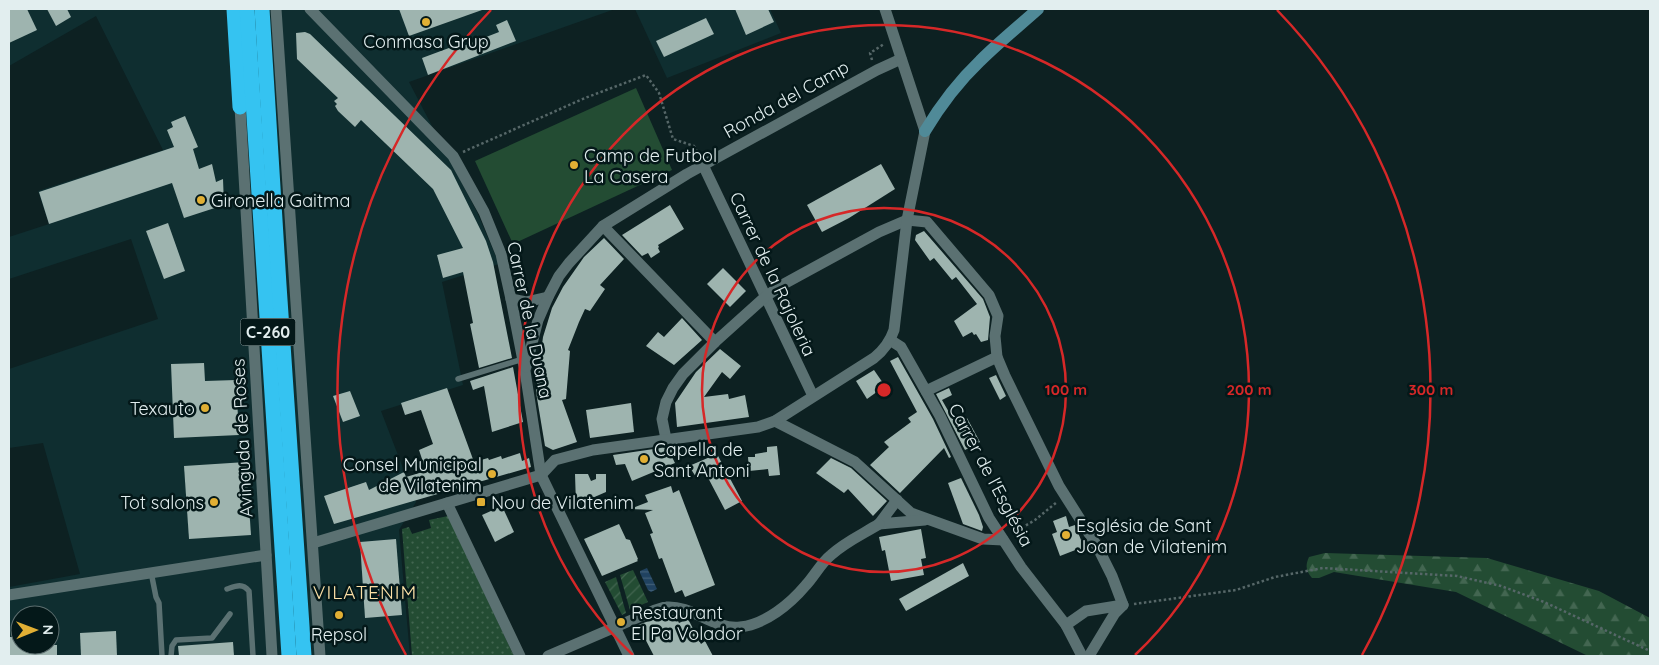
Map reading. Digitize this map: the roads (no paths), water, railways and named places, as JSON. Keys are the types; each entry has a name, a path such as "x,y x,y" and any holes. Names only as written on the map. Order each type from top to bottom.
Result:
{"highway":[{"path":"234,9 240,107"},
{"name":"C-260","path":"247,9 289,656"},
{"name":"C-260","path":"262,9 304,656"}],"street":[{"name":"Avinguda de Roses","path":"227,9 232,75 240,107 272,656"},
{"path":"276,9 320,656"},
{"name":"Carrer de la Duana","path":"310,9 453,156 484,212 501,254 511,299 523,359 541,475 629,656"},
{"path":"885,9 925,131"},
{"path":"313,543 541,475 555,460 593,450 758,427 775,421 874,358 890,340 894,330 907,220 925,131 945,100 980,61 1038,9"},
{"name":"Ronda del Camp","path":"525,371 538,320 559,276 603,226 703,165 877,70 902,59"},
{"name":"Carrer de la Rajoleria","path":"703,165 812,396"},
{"path":"666,439 662,419 666,402 673,388 715,342 765,297 782,285 879,232 907,220 927,222 989,295 998,316 995,336 997,357 1059,486 1097,546 1112,576 1123,605"},
{"path":"603,226 715,342"},
{"path":"511,299 526,302 548,297"},
{"name":"Carrer de l'Església","path":"890,340 901,347 926,391 1003,540 1066,626 1082,656"},
{"path":"926,391 997,357"},
{"path":"775,421 855,462 911,513 983,539 1003,540"},
{"path":"548,656 608,629 616,628 655,610 667,607 681,609 724,626 753,625 784,606 806,586 830,555 846,543 879,524 897,500"},
{"path":"447,503 520,656"},
{"path":"879,524 928,519"},
{"path":"9,595 266,555"},
{"path":"1066,626 1086,611 1123,605"},
{"path":"1089,656 1114,613 1123,605"}],"lane":[{"path":"458,379 523,359"},
{"path":"151,572 159,603 162,656"},
{"path":"227,589 240,585 249,591 253,656"},
{"path":"171,656 172,646 176,640 212,638 230,614"}],"water":[{"path":"647,568 657,589 651,592 648,590 640,573 640,571"}],"place":[{"name":"Conmasa Grup","path":"426,22"},
{"name":"Camp de Futbol La Casera","path":"574,165"},
{"name":"Gironella Gaitma","path":"201,200"},
{"name":"Texauto","path":"205,408"},
{"name":"Capella de Sant Antoni","path":"644,459"},
{"name":"Consel Municipal de Vilatenim","path":"492,474"},
{"name":"Tot salons","path":"214,502"},
{"name":"Nou de Vilatenim","path":"481,502"},
{"name":"Església de Sant Joan de Vilatenim","path":"1066,535"},
{"name":"Repsol","path":"339,615"},
{"name":"Restaurant El Pa Volador","path":"621,622"}],"district":[{"name":"VILATENIM","path":"365,592"}]}
